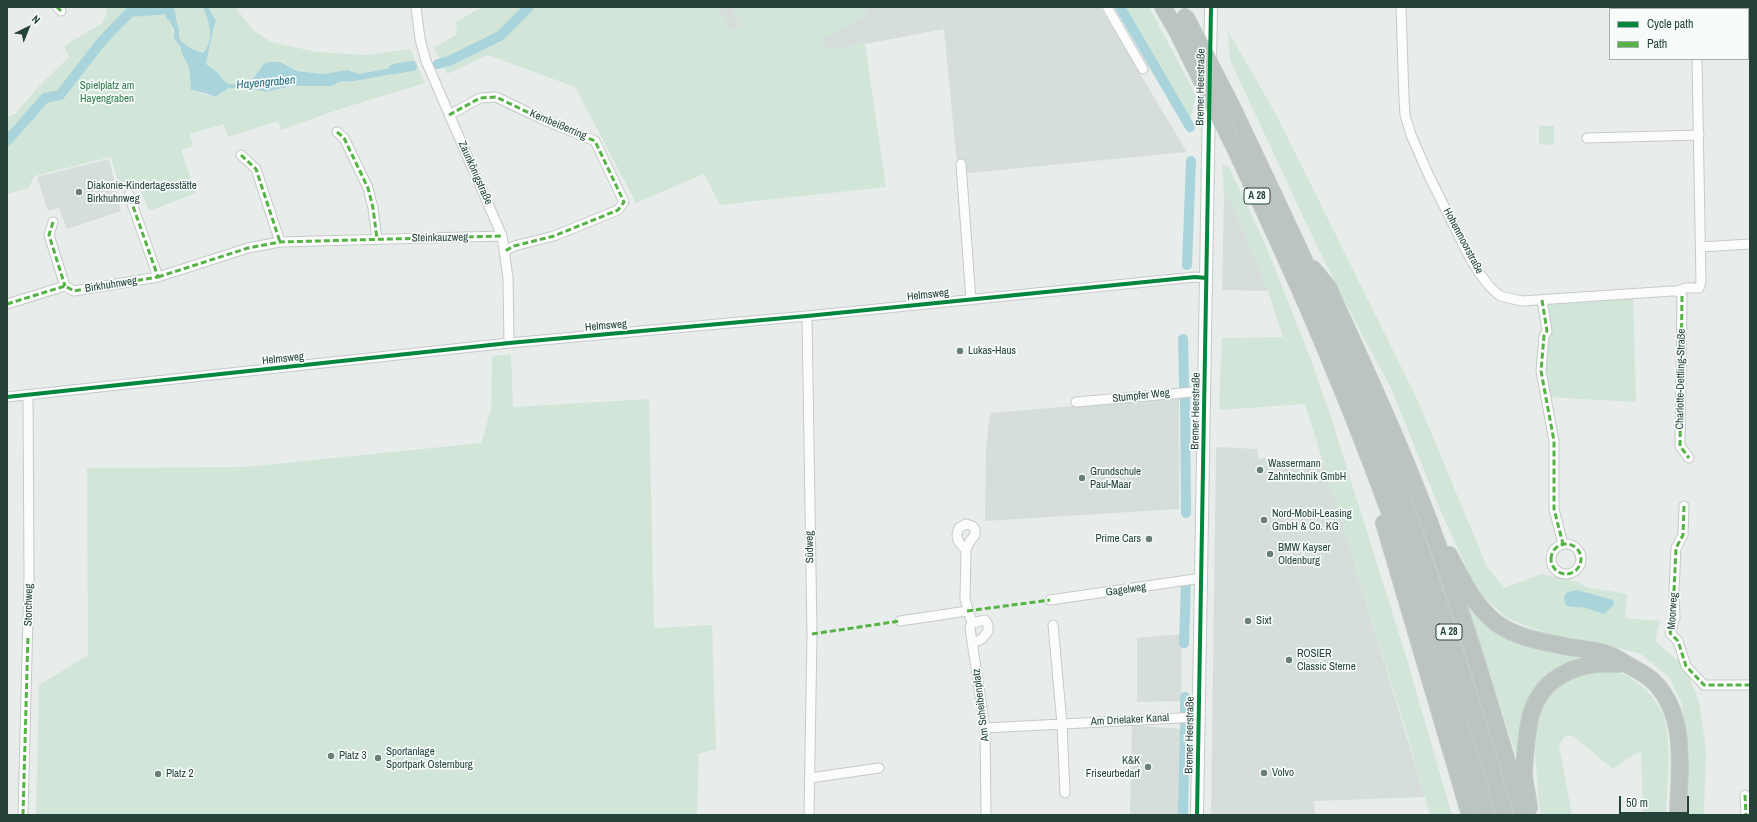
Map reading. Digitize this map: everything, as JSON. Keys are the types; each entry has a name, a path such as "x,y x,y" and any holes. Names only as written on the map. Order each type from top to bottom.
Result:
{"highway":[{"name":"A 28","path":"1164,7 1232,142 1282,249 1333,366 1410,567 1467,745 1487,815"},
{"name":"A 28","path":"1183,11 1232,107 1301,253 1351,368 1424,558 1458,659 1505,815"},
{"path":"1301,253 1328,287 1390,424 1429,523 1491,710 1523,815"},
{"path":"1368,455 1386,531 1470,815"},
{"path":"1429,523 1468,592 1486,614 1496,622 1512,632 1536,640 1610,655 1645,674 1656,684 1670,705 1674,716 1679,742 1678,815"},
{"path":"1529,815 1524,774 1527,734 1530,715 1544,689 1558,677 1571,669 1589,664 1606,663 1628,665"}],"street":[{"name":"Zaunkönigstraße","path":"416,7 418,28 424,55 502,236 508,278 509,343"},
{"path":"1107,7 1144,69"},
{"name":"Bremer Heerstraße","path":"1197,815 1211,7"},
{"name":"Hohenmoorstraße","path":"1401,7 1405,114 1411,135 1429,176 1471,260 1490,287 1500,296 1507,299 1522,301 1680,294 1685,288 1699,288 1701,282 1701,247 1697,60"},
{"name":"Kernbeißerring","path":"449,115 480,98 496,97 542,119 595,141 624,202 618,210 554,236 514,246 504,252"},
{"path":"337,132 344,138 368,188 373,208 377,239"},
{"path":"1587,138 1699,135"},
{"path":"241,155 256,168 280,242"},
{"path":"961,164 971,300"},
{"path":"129,195 158,277"},
{"path":"53,222 49,235 65,286"},
{"name":"Steinkauzweg","path":"220,258 248,248 280,242 502,236"},
{"path":"1701,247 1750,244"},
{"name":"Birkhuhnweg","path":"7,304 65,286 74,291 158,277 220,258"},
{"name":"Helmsweg","path":"7,397 509,343 807,316 1086,287 1195,277 1206,278"},
{"name":"Charlotte-Dettling-Straße","path":"1680,294 1680,446 1689,458"},
{"path":"1542,300 1547,331 1544,336 1541,371 1554,441 1554,509 1563,544"},
{"name":"Südweg","path":"807,316 812,634 809,815"},
{"name":"Stumpfer Weg","path":"1076,402 1205,391"},
{"name":"Storchweg","path":"23,815 29,577 28,395"},
{"name":"Moorweg","path":"1684,506 1683,535 1676,548 1674,591 1675,618 1670,633 1678,641 1686,666 1704,685 1750,685"},
{"name":"Am Scheibenplatz","path":"966,550 965,599 972,623 970,628 986,728 986,815"},
{"name":"Gagelweg","path":"1050,600 1202,578"},
{"path":"900,621 968,611"},
{"path":"972,623 984,620 988,625 988,631 982,639 973,644"},
{"path":"1053,625 1062,724 1065,793"},
{"name":"Am Drielaker Kanal","path":"986,728 1199,717"},
{"path":"810,778 879,768"},
{"path":"1745,795 1746,815"}],"shaded area":[{"path":"712,7 732,7 741,27 729,32 719,11"},
{"path":"869,7 1100,7 1187,152 958,174 944,29 839,49 823,49 822,38 863,16"},
{"name":"Diakonie-Kindertagesstätte Birkhuhnweg","path":"109,159 121,211 67,229 59,208 48,211 37,177"},
{"path":"1224,193 1232,203 1268,291 1222,290"},
{"name":"Grundschule Paul-Maar","path":"1179,397 1179,509 985,521 986,446 990,413"},
{"path":"1216,447 1258,449 1258,458 1324,463 1425,797 1314,801 1315,815 1211,815"},
{"path":"1181,634 1182,701 1137,702 1137,638"},
{"path":"1132,725 1182,729 1181,815 1130,815"}],"green space":[{"name":"Spielplatz am Hayengraben","path":"105,7 162,7 161,8 170,17 173,33 189,67 191,90 215,97 229,88 255,89 266,92 297,86 331,86 342,81 349,82 393,74 407,67 401,66 359,74 349,70 323,74 297,71 280,62 269,62 258,71 251,81 243,85 229,84 206,64 213,29 216,22 208,7 235,7 253,30 271,42 317,52 368,55 410,49 425,83 337,110 281,130 278,121 228,137 224,124 190,134 193,146 181,150 196,193 149,211 138,183 120,189 111,157 35,176 28,188 7,194 7,117 15,114 41,84 69,57 64,46 101,24 107,14"},
{"path":"174,7 203,7 208,19 210,36 209,42 203,53 190,48 182,42 179,37 179,29"},
{"path":"482,7 712,7 719,11 729,32 741,26 732,7 869,7 864,16 823,38 823,49 839,49 865,44 886,187 720,205 704,174 636,203 575,87 488,55 447,74 434,48 457,34 456,22"},
{"path":"1122,7 1149,7 1196,95 1190,122"},
{"path":"1228,31 1277,116 1418,401 1487,567 1505,588 1541,574 1579,582 1586,587 1627,594 1625,618 1660,621 1655,641 1685,667 1699,702 1706,749 1704,815 1686,815 1689,752 1681,702 1669,677 1641,654 1611,646 1552,635 1507,618 1484,597 1471,578 1438,505 1391,388 1315,242 1230,60","holes":["1577,590 1614,601 1603,614 1586,608 1566,606"]},
{"path":"1539,126 1554,126 1554,145 1539,144"},
{"path":"1222,165 1229,167 1267,248 1309,355 1330,414 1405,653 1452,815 1430,815 1408,737 1305,404 1219,410 1222,338 1283,337 1268,291 1232,203 1224,193"},
{"path":"1633,293 1636,402 1545,397 1542,300"},
{"path":"511,354 513,407 649,399 654,628 712,625 716,749 699,754 697,815 36,815 39,685 88,655 87,468 244,467 481,443 491,409 492,356"},
{"path":"1464,594 1481,614 1602,657 1557,670 1518,761"},
{"path":"1611,669 1627,676 1643,687 1655,701 1664,717 1668,739 1666,815 1643,815 1641,750 1613,769 1573,736 1566,735 1559,745 1572,815 1541,815 1538,797 1535,749 1538,722 1543,709 1550,697 1559,687 1572,678 1586,673"}],"water":[{"path":"173,7 179,29 179,37 182,42 190,48 203,53 207,48 210,36 209,24 203,7 208,7 216,21 206,64 229,84 243,85 251,81 264,64 269,62 280,62 297,71 323,74 348,70 359,74 401,66 406,66 407,68 393,74 349,82 342,81 331,86 293,86 266,92 255,89 229,88 215,97 191,90 189,67 181,48 174,38 174,30 170,22 170,17 161,8"},
{"path":"1577,590 1610,599 1614,601 1614,604 1603,614 1586,608 1566,606 1564,598 1566,593"}],"waterway":[{"name":"Hayengraben","path":"438,64 449,61 500,36 529,7"},
{"path":"1120,7 1190,127"},
{"name":"Hayengraben","path":"7,141 45,98 60,95 101,42 130,12 169,9 171,16"},
{"name":"Hayengraben","path":"394,69 412,66"},
{"path":"1187,265 1191,161"},
{"path":"1183,339 1184,386"},
{"path":"1185,399 1186,513"},
{"path":"1184,643 1186,583"},
{"path":"1185,697 1185,710"},
{"path":"1183,813 1185,725"}],"marked path":[{"path":"57,7 61,11"},
{"path":"449,115 480,98 496,97 542,119 595,141 624,202 618,210 554,236 514,246 505,251"},
{"path":"337,132 344,138 368,188 373,208 377,239"},
{"path":"241,155 256,169 280,242"},
{"path":"7,304 65,286 74,291 158,277 129,195"},
{"path":"53,222 49,235 65,286"},
{"path":"158,277 248,248 280,242 502,236"},
{"path":"1682,296 1680,446 1689,458"},
{"path":"1542,300 1547,331 1544,336 1541,371 1554,441 1554,509 1563,544"},
{"path":"1684,506 1683,535 1676,548 1674,591 1675,618 1670,633 1678,641 1686,666 1704,685 1750,685"},
{"path":"1566,544 1577,548 1581,559 1577,570 1566,574 1555,570 1551,559 1555,548 1566,544"},
{"path":"967,611 1050,600"},
{"path":"812,634 900,621"},
{"path":"23,815 28,635"},
{"path":"1745,795 1746,815"}],"cycle path":[{"path":"1197,815 1211,7"},
{"path":"7,397 509,343 807,316 1195,277 1206,278"}],"place":[{"name":"Diakonie-Kindertagesstätte Birkhuhnweg","path":"79,192"},
{"name":"Lukas-Haus","path":"960,351"},
{"name":"Wassermann Zahntechnik GmbH","path":"1260,470"},
{"name":"Grundschule Paul-Maar","path":"1082,478"},
{"name":"Nord-Mobil-Leasing GmbH & Co. KG","path":"1264,520"},
{"name":"Prime Cars","path":"1149,539"},
{"name":"BMW Kayser Oldenburg","path":"1270,554"},
{"name":"Sixt","path":"1248,621"},
{"name":"ROSIER Classic Sterne","path":"1289,660"},
{"name":"Platz 3","path":"331,756"},
{"name":"Sportanlage Sportpark Osternburg","path":"378,758"},
{"name":"K&K Friseurbedarf","path":"1148,767"},
{"name":"Volvo","path":"1264,773"},
{"name":"Platz 2","path":"158,774"}]}
